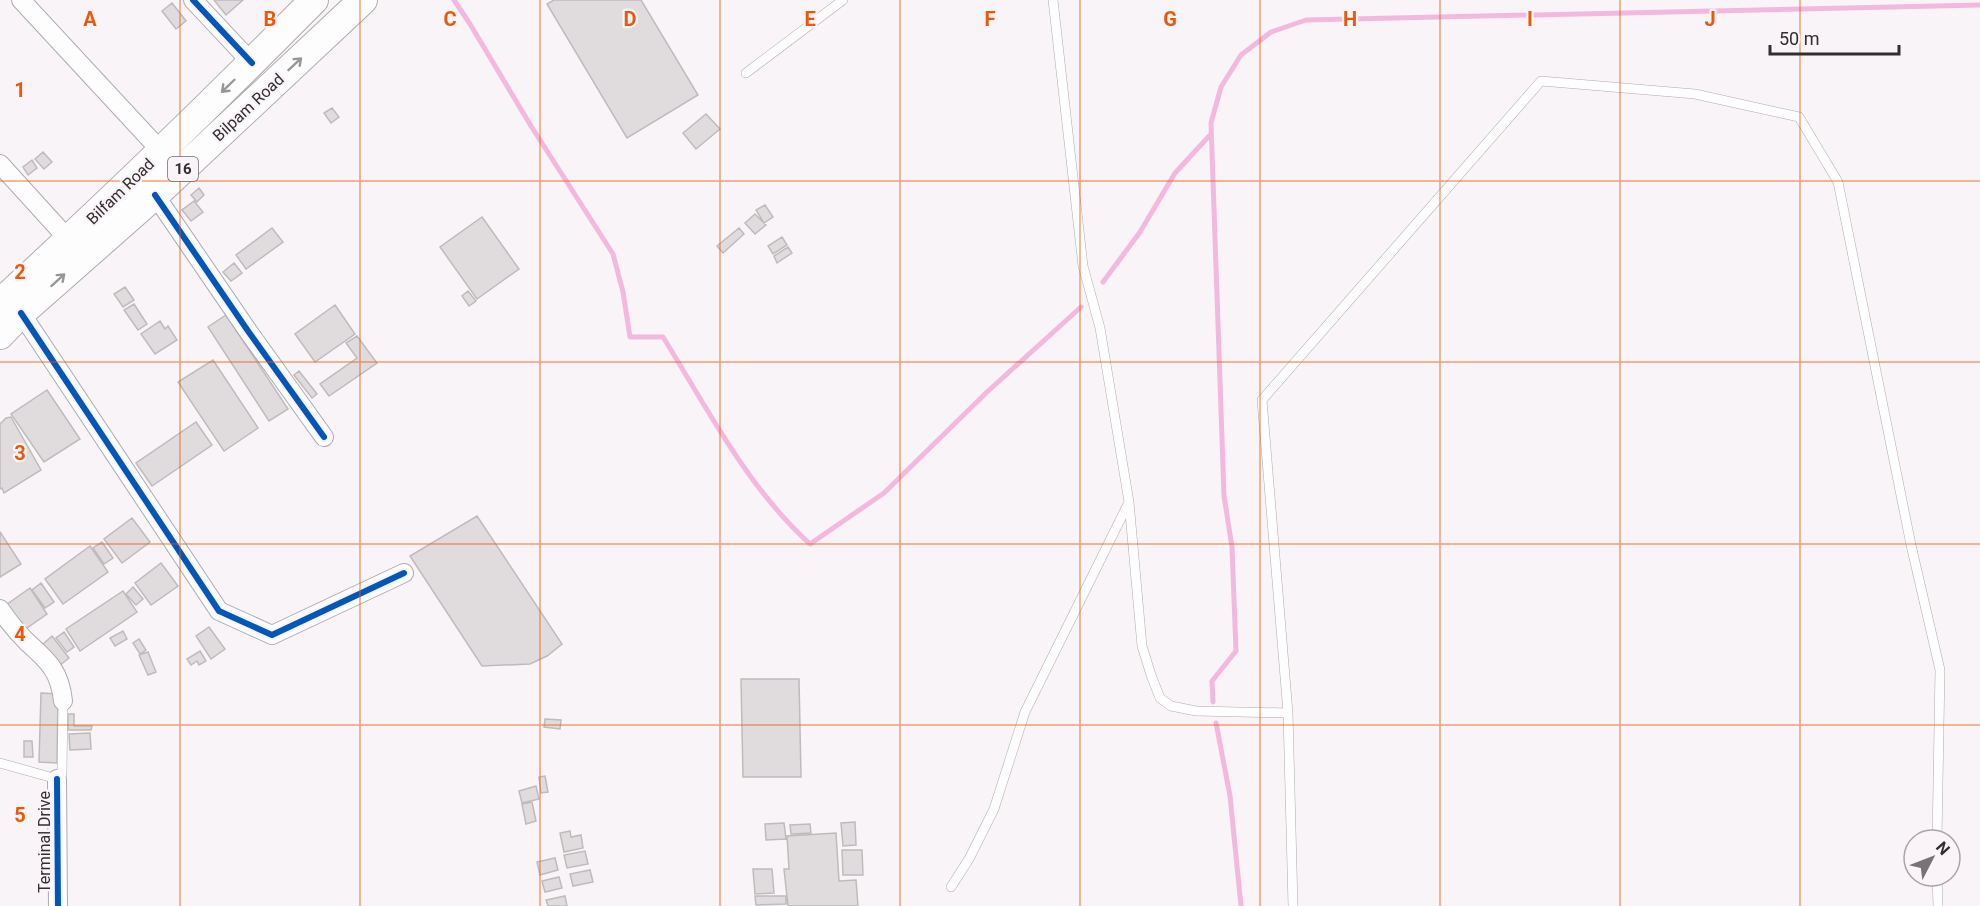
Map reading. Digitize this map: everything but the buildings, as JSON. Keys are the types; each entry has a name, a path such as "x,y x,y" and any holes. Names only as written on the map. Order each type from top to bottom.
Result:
{"main road":[{"name":"Bilfam Road","path":"11,308 69,240 314,0"},
{"name":"Bilpam Road","path":"0,335 11,308 154,195 363,0"}],"street":[{"path":"21,0 161,151"},
{"path":"193,0 252,63"},
{"path":"0,164 69,240"},
{"path":"154,195 324,437"},
{"path":"11,308 219,611 272,635 404,573"},
{"path":"0,609 26,641 52,666 61,685 63,701"},
{"name":"Terminal Drive","path":"57,778 58,906"}],"lane":[{"path":"746,73 843,0"},
{"path":"1053,0 1083,266 1100,328 1129,502 1142,646 1160,698 1171,706 1196,711 1288,713"},
{"path":"1293,906 1288,713 1262,400 1541,81 1695,94 1799,117 1838,182 1911,545 1940,670 1937,828"},
{"path":"951,887 969,859 994,809 1025,712 1129,502"},
{"path":"0,762 57,778 62,774 63,701"},
{"path":"1937,888 1938,906"}],"waterway":[{"path":"454,0 613,254 623,292 630,337 663,337 747,472 787,522 810,544 884,493 987,392 1081,307"},
{"path":"1213,702 1212,681 1236,651 1232,547 1224,496 1211,123 1221,87 1241,55 1271,32 1306,20 1980,5"},
{"path":"1103,282 1140,232 1175,173 1211,134"},
{"path":"1216,723 1230,796 1241,906"}],"cycle path":[{"path":"193,0 252,63"},
{"path":"155,195 324,437"},
{"path":"21,313 219,611 272,635 404,573"},
{"path":"57,779 58,906"}]}
